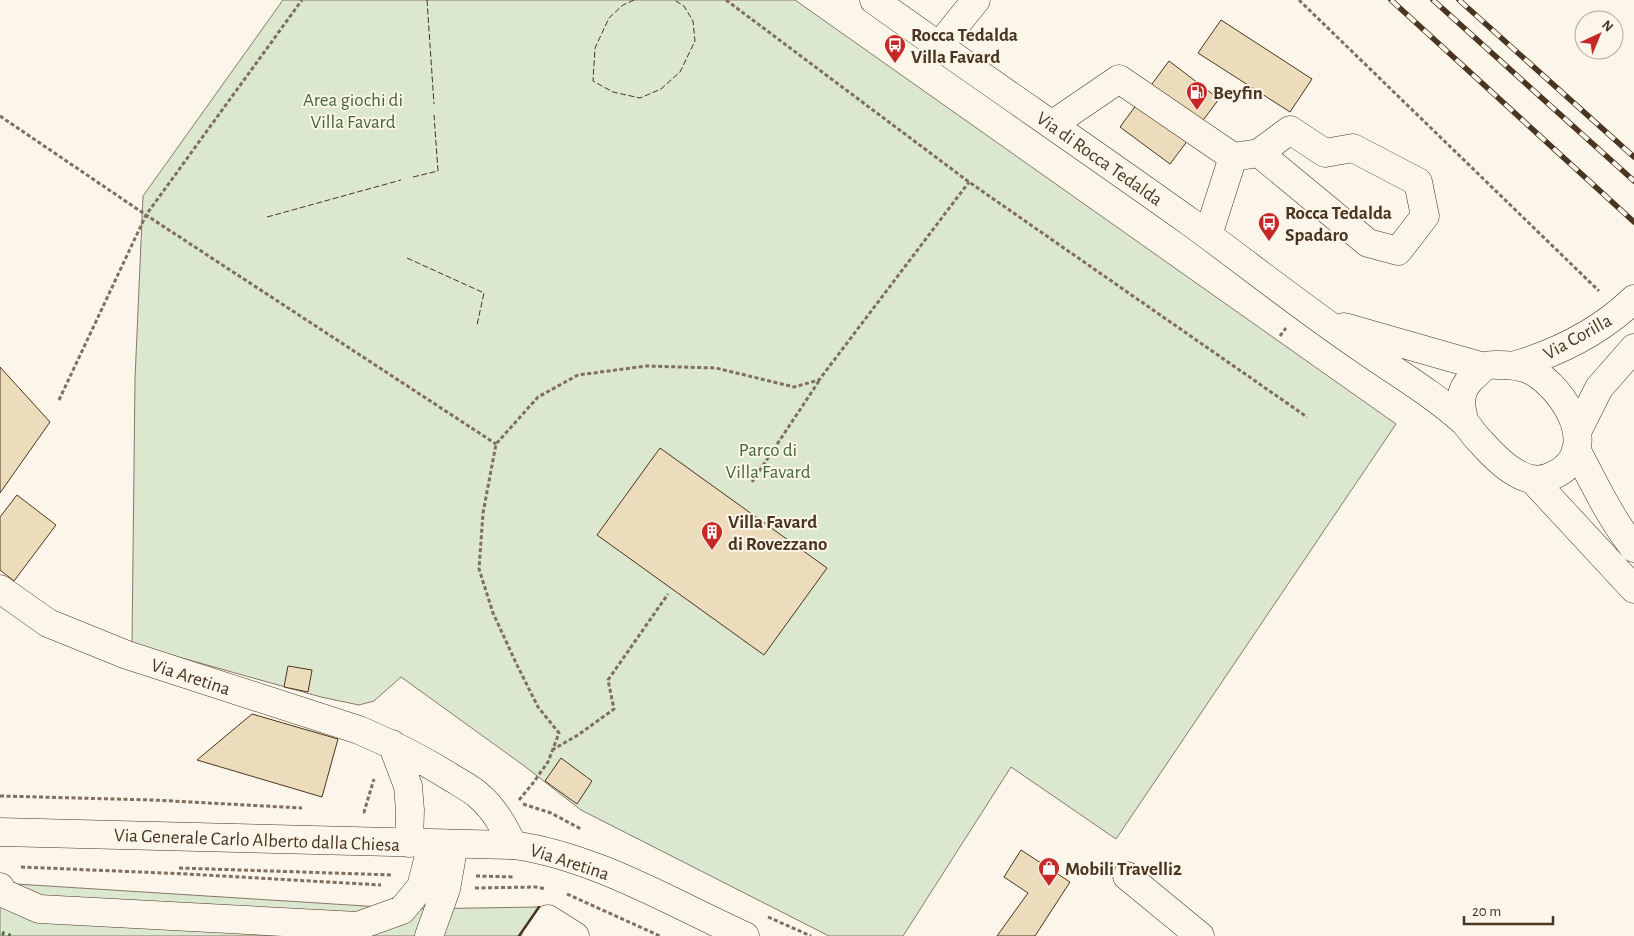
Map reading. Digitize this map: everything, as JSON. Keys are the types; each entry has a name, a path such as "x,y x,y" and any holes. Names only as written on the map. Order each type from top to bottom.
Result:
{"street":[{"name":"Via di Rocca Tedalda","path":"874,0 1053,124 1208,235 1322,321 1437,400 1465,423 1480,442 1499,460 1514,471 1532,479 1634,589"},
{"path":"939,46 976,0"},
{"path":"1053,124 1119,79 1233,157 1259,153 1290,130 1326,153 1353,148 1418,182 1425,216 1398,251 1368,243 1259,153"},
{"path":"1208,235 1233,157"},
{"name":"Via Corilla","path":"1516,365 1542,357 1574,342 1628,305"},
{"name":"Via di Rocca Tedalda","path":"1322,321 1484,367"},
{"name":"Via Corilla","path":"1577,439 1599,388 1634,348"},
{"name":"Via di Rocca Tedalda","path":"1465,423 1460,406 1461,394 1467,383 1484,367 1490,365 1516,365 1532,372 1554,390 1572,416 1577,439 1606,506 1634,548"},
{"path":"1532,479 1544,480 1560,472 1570,462 1577,439"},
{"name":"Via Aretina","path":"0,589 48,623 127,655 359,730 392,744 423,760 478,794 504,826 513,845 552,852 596,868 745,936"},
{"path":"392,744 408,786 410,810 432,844 435,882 429,936"},
{"name":"Via Generale Carlo Alberto dalla Chiesa","path":"0,832 513,845"},
{"path":"1127,876 1200,936"},
{"path":"0,887 3,893 39,909 357,931 402,910 435,882"},
{"path":"536,936 548,919 575,936"}],"path":[{"path":"59,400 146,215 302,0"},
{"path":"726,0 969,182 1307,417"},
{"path":"1299,0 1604,296 1628,305"},
{"path":"0,116 146,215 496,444"},
{"path":"752,482 819,380 969,182"},
{"path":"517,802 548,762 559,733 538,707 516,663 493,613 479,569 483,513 496,444 538,397 578,375 646,366 716,368 794,387 819,380"},
{"path":"551,750 578,735 614,709 608,680 668,594"},
{"path":"355,811 364,812 375,778"},
{"path":"0,796 153,800 307,809"},
{"path":"104,866 19,865 187,874 435,882 517,877"},
{"path":"174,868 536,887 554,891"},
{"path":"564,892 660,936"}],"green space":[{"name":"Parco di Villa Favard","path":"283,0 795,0 1396,424 1116,839 1011,767 903,936 829,936 581,810 523,765 401,677 374,701 359,705 321,697 132,644 135,379 143,196"},
{"path":"0,883 413,909 539,907 519,936 0,936"}],"building":[{"path":"1221,20 1312,79 1290,112 1198,53"},
{"path":"1169,61 1219,99 1170,164 1120,127"},
{"path":"0,367 50,422 0,493"},
{"name":"Villa Favard di Rovezzano","path":"660,448 827,568 764,655 597,535"},
{"path":"17,495 56,525 14,581 0,570 0,517"},
{"path":"288,666 312,670 308,692 284,687"},
{"path":"252,714 338,739 322,797 197,760"},
{"path":"561,758 592,781 577,804 545,781"},
{"path":"1021,850 1070,882 1035,936 997,936 1028,893 1004,877"}],"railway":[{"path":"1391,0 1634,222"},
{"path":"1433,0 1634,181"},
{"path":"1459,0 1634,157"}],"hedge":[{"path":"2,933 12,936"}],"fence":[{"path":"427,0 434,104"},
{"path":"634,0 623,5 609,18 595,48 593,81 613,92 640,98 661,89 680,72 695,41 693,21 684,6 674,0"},
{"path":"413,177 438,171 434,115"},
{"path":"267,217 401,180"},
{"path":"407,258 484,293 477,325"}],"wall":[{"path":"519,936 539,907"}],"place":[{"name":"Rocca Tedalda Villa Favard","path":"895,64"},
{"name":"Beyfin","path":"1197,111"},
{"name":"Rocca Tedalda Spadaro","path":"1269,242"},
{"name":"Villa Favard di Rovezzano","path":"712,551"},
{"name":"Mobili Travelli2","path":"1049,887"}],"park label":[{"name":"Area giochi di Villa Favard","path":"353,110"}]}
